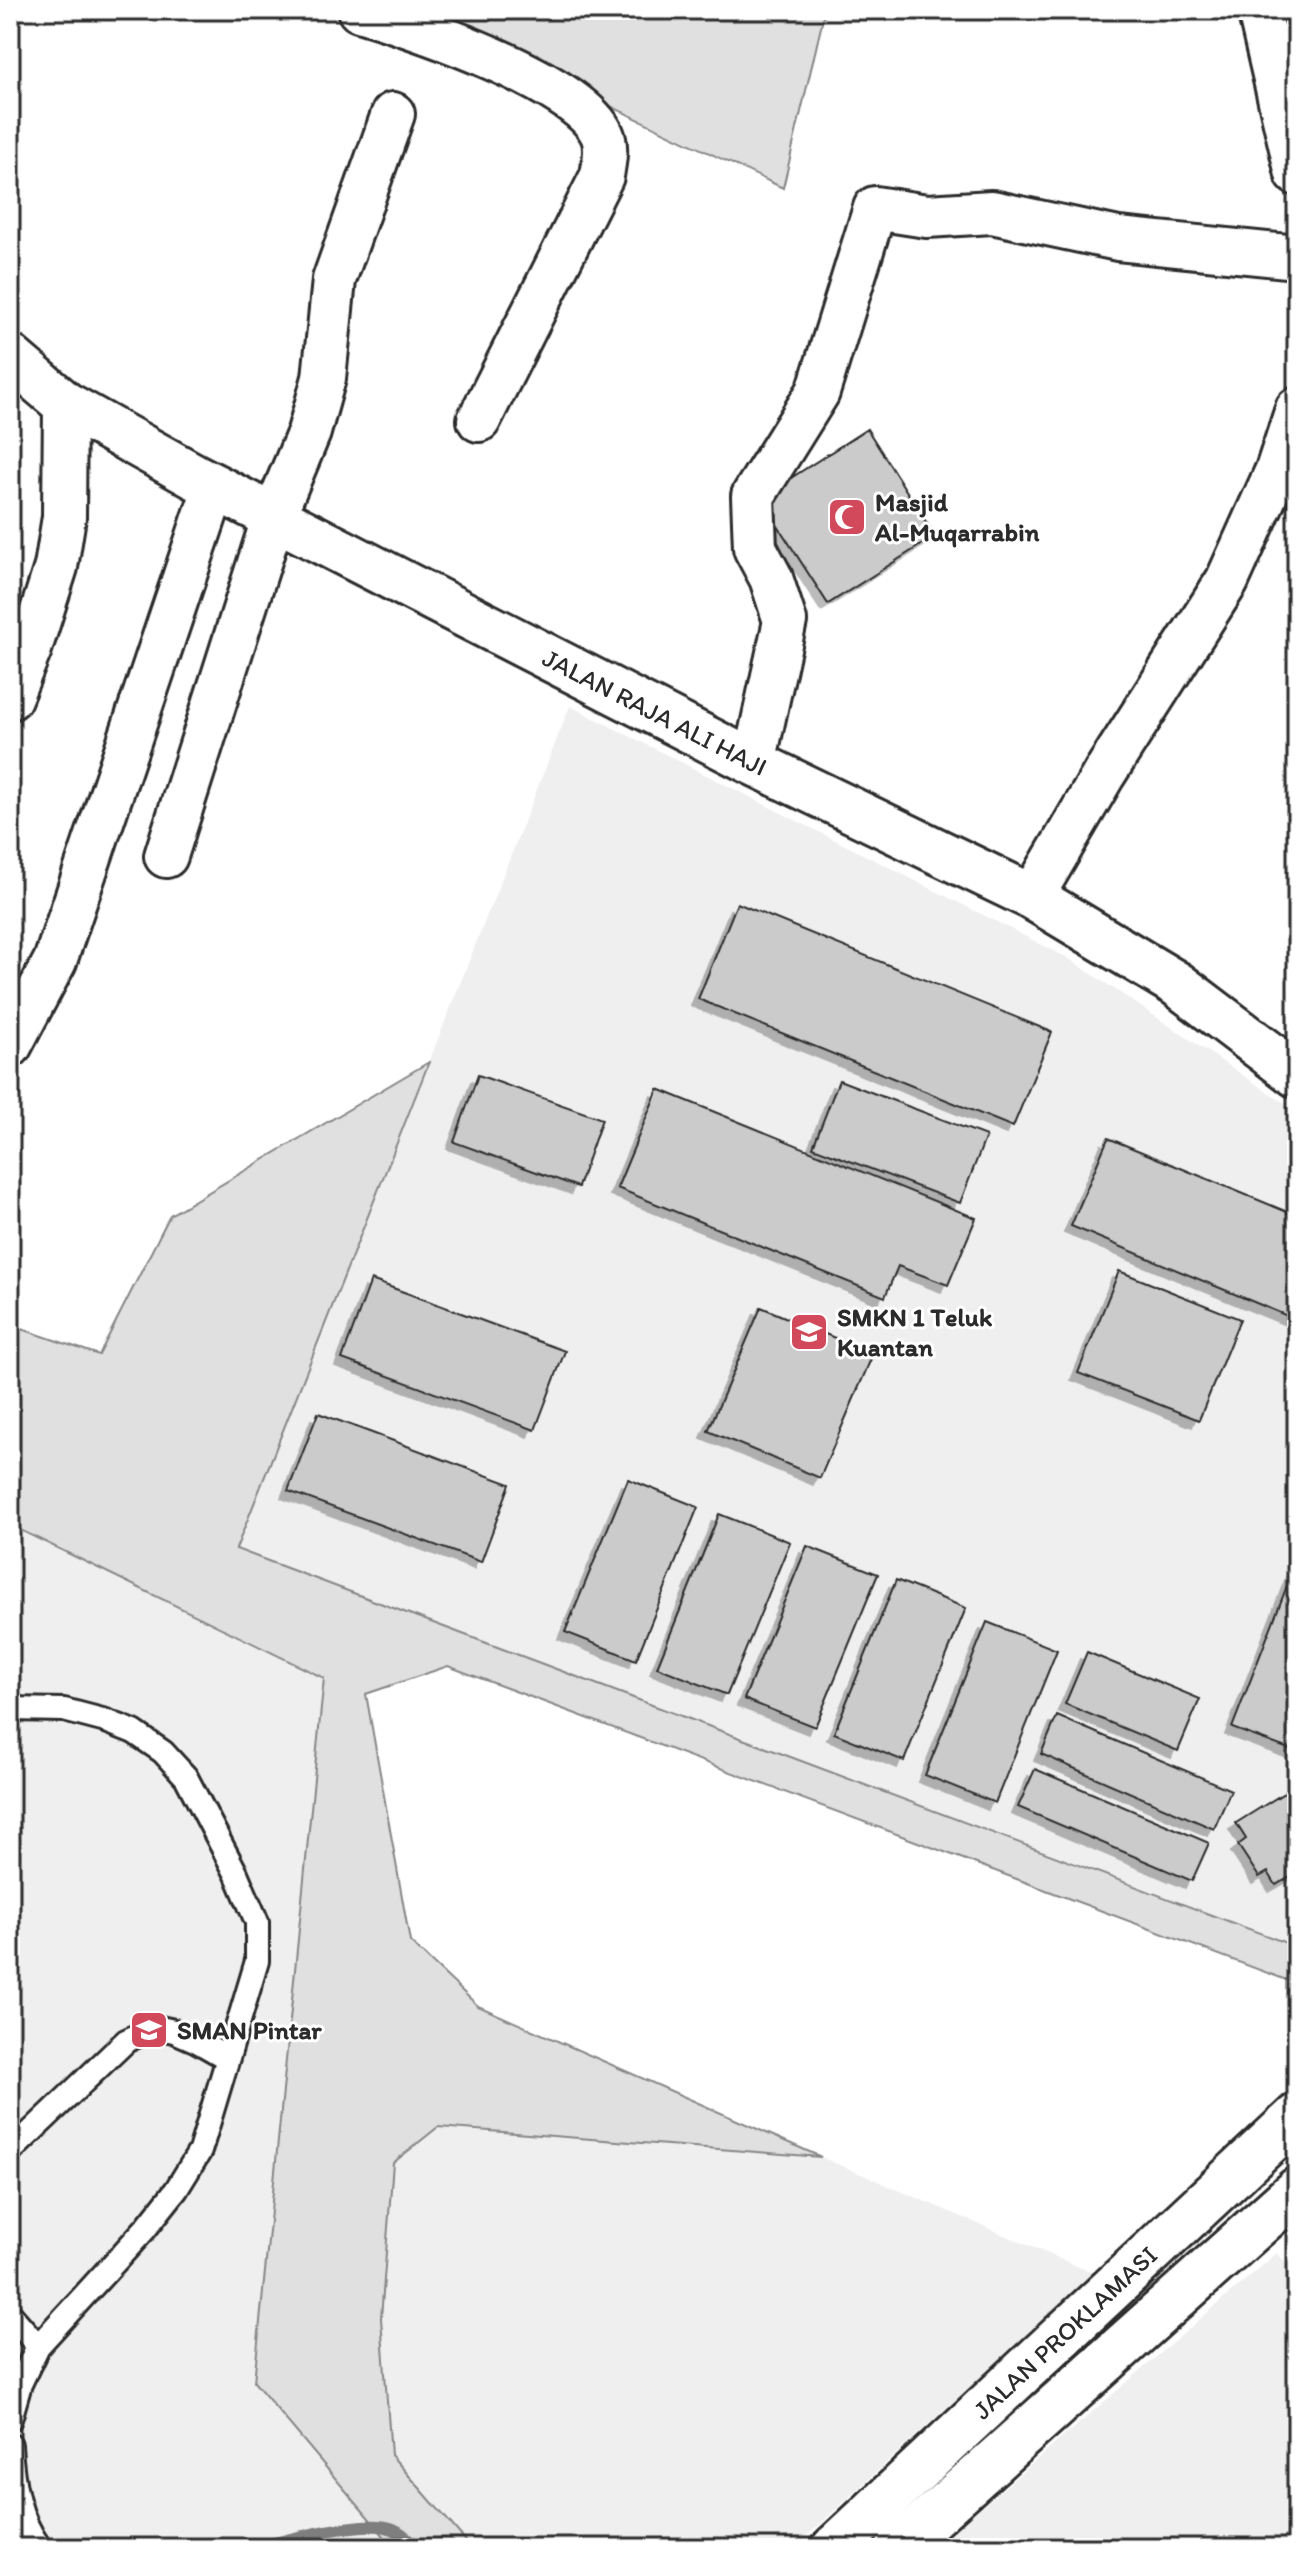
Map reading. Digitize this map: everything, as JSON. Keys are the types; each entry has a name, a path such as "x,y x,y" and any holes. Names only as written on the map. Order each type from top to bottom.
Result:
{"main road":[{"name":"JALAN RAJA ALI HAJI","path":"10,357 65,404 215,486 754,763 1032,897 1177,984 1297,1075"},
{"name":"JALAN PROKLAMASI","path":"834,2548 1297,2116"},
{"name":"JALAN PROKLAMASI","path":"897,2548 1291,2207"}],"street":[{"path":"359,10 468,47 559,92 581,109 603,135 606,150 602,176 479,420"},
{"path":"1259,10 1297,174"},
{"path":"166,856 274,516 309,432 324,378 334,280 393,114"},
{"path":"754,763 785,621 771,578 755,548 753,496 818,392 875,208 927,216 992,212 1118,239 1297,257"},
{"path":"10,698 30,649 56,567 64,517 65,404"},
{"path":"1032,897 1104,774 1227,581 1277,470 1297,409"},
{"path":"10,1046 55,961 215,486"}],"lane":[{"path":"10,1709 64,1710 134,1732 153,1745 186,1777 236,1873 257,1922 257,1961 200,2151 176,2190 145,2229 38,2346 20,2384 10,2419"},
{"path":"10,2152 126,2041 155,2027 174,2031 227,2058"},
{"path":"10,2314 38,2346"},
{"path":"10,2445 13,2486 27,2540"}],"shaded area":[{"path":"408,10 825,10 783,188"},
{"name":"SMKN 1 Teluk Kuantan","path":"570,706 1068,958 1286,1104 1297,1115 1297,1947 236,1549"},
{"path":"429,1062 236,1549 1297,1947 1297,1984 448,1666 366,1694 410,1942 478,2006 821,2157 438,2127 393,2163 381,2318 391,2455 472,2548 394,2548 254,2382 324,1678 10,1525 10,1325 99,1355 170,1215"},
{"name":"SMAN Pintar","path":"10,1525 324,1678 254,2382 394,2548 10,2548"},
{"path":"438,2126 821,2157 1093,2273 794,2548 472,2548 391,2455 381,2318 393,2163"},
{"path":"1277,2253 1297,2275 1297,2548 934,2548"}],"building":[{"name":"Masjid Al-Muqarrabin","path":"867,429 935,536 828,604 760,498"},
{"path":"737,903 1052,1032 1013,1127 698,999"},
{"path":"478,1075 602,1119 578,1187 454,1142"},
{"path":"839,1080 986,1136 960,1203 813,1147"},
{"path":"658,1089 976,1218 948,1285 898,1266 885,1297 617,1188"},
{"path":"1108,1138 1297,1216 1297,1320 1071,1226"},
{"path":"1119,1271 1240,1319 1199,1420 1078,1373"},
{"path":"371,1280 565,1351 535,1430 342,1359"},
{"path":"761,1307 873,1354 820,1478 708,1431"},
{"path":"318,1413 510,1484 481,1562 288,1491"},
{"path":"628,1479 698,1507 636,1660 565,1632"},
{"path":"719,1514 790,1542 727,1695 657,1667"},
{"path":"807,1546 878,1574 815,1727 744,1699"},
{"path":"1297,1560 1297,1752 1232,1728"},
{"path":"896,1580 966,1608 904,1761 834,1733"},
{"path":"987,1622 1057,1650 995,1803 925,1775"},
{"path":"1087,1652 1200,1699 1178,1751 1065,1704"},
{"path":"1057,1716 1231,1790 1214,1829 1041,1754"},
{"path":"1035,1769 1209,1843 1192,1881 1018,1807"},
{"path":"1292,1788 1297,1796 1297,1873 1276,1885 1268,1872 1259,1877 1238,1845 1246,1839 1236,1823"}],"waterway":[{"path":"257,2548 357,2526 395,2530 416,2548"}],"place":[{"name":"Masjid Al-Muqarrabin","path":"847,517"},
{"name":"SMKN 1 Teluk Kuantan","path":"809,1332"},
{"name":"SMAN Pintar","path":"149,2030"}]}
